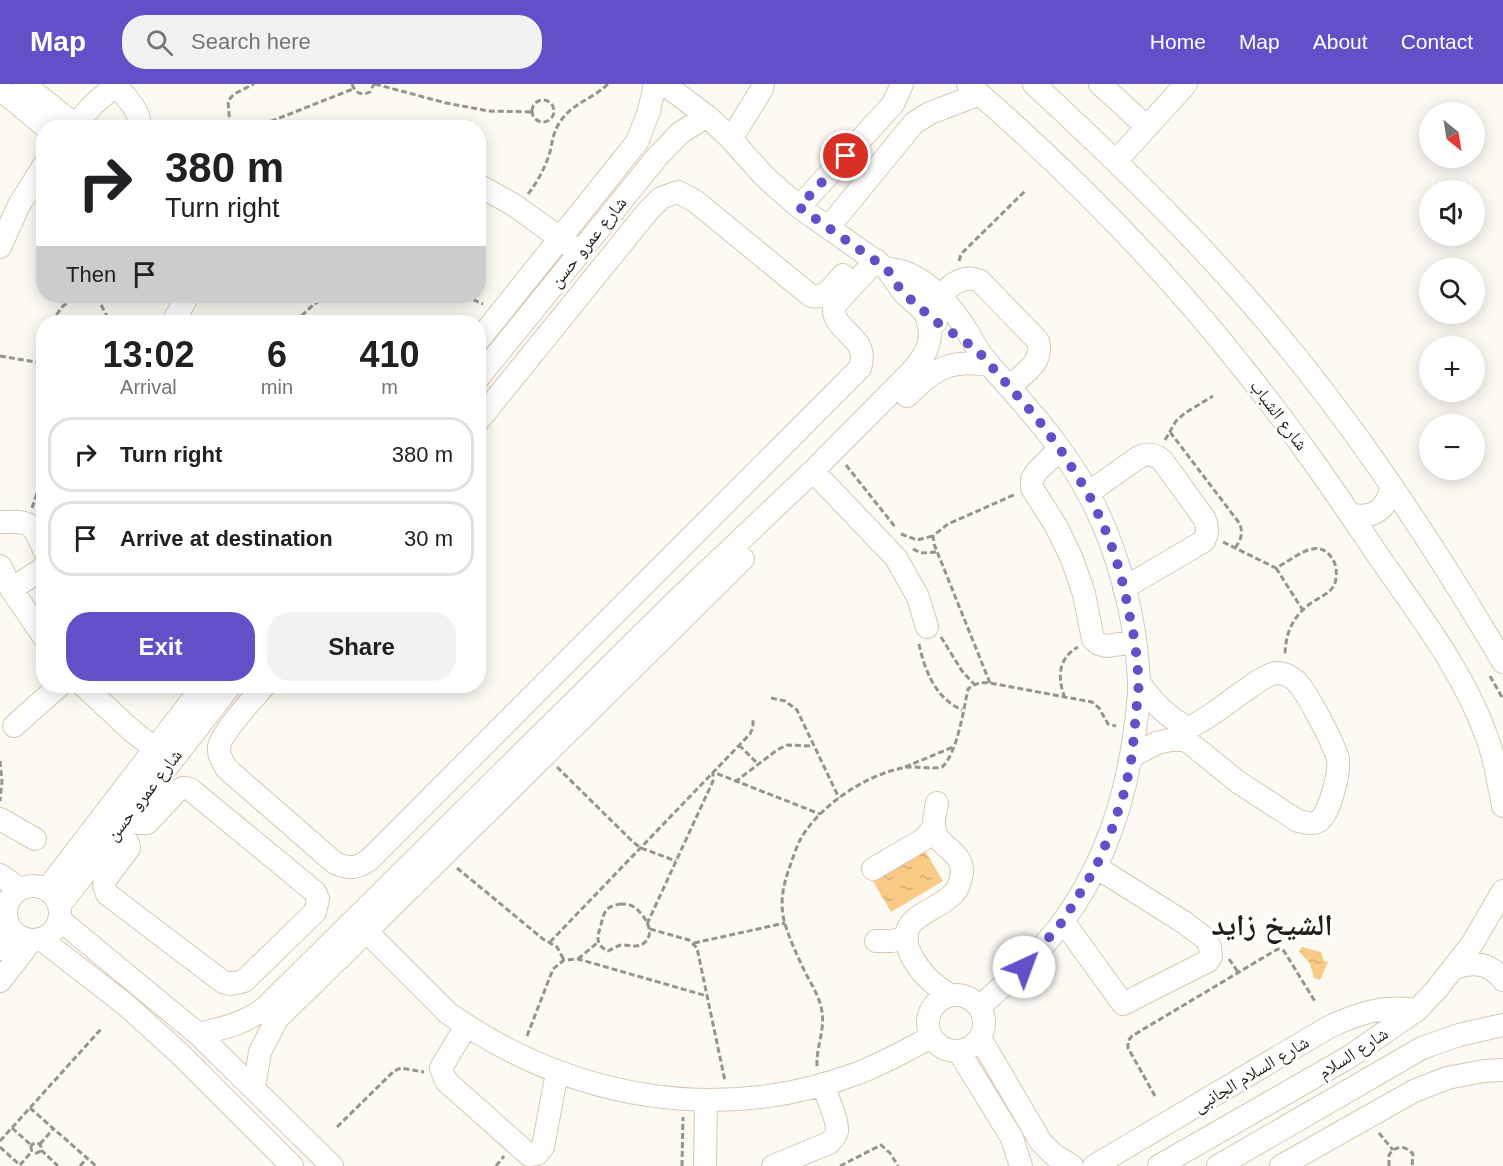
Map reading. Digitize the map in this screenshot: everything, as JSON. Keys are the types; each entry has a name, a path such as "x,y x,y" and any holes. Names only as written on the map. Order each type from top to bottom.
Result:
{"street":[{"path":"24,84 48,120"},
{"name":"شارع عمرو حسن","path":"486,331 637,142 649,111 655,84"},
{"path":"664,84 732,139 764,176 799,207 876,260 903,292 933,306 983,357 1036,417 1060,449 1088,493 1115,555 1135,642 1139,682 1132,756 1125,790 1096,867 1063,921 1038,953 1010,981 979,1006"},
{"path":"732,139 763,84"},
{"path":"799,207 893,104 902,84"},
{"path":"1034,84 1116,161 1251,303 1323,392 1390,485 1461,591 1503,662"},
{"path":"1100,84 1147,127"},
{"path":"1116,161 1186,84"},
{"path":"80,120 117,85 138,113 140,120"},
{"path":"0,89 48,120"},
{"path":"828,228 915,123 930,112 974,89"},
{"name":"شارع الشباب","path":"974,89 1078,186 1194,310 1301,443 1463,683 1486,734 1503,806"},
{"name":"شارع عمرو حسن","path":"486,368 668,144 707,117"},
{"path":"2,234 36,184"},
{"path":"486,189 514,205 580,252"},
{"path":"486,411 661,198 678,192 695,201 811,296 824,295 876,260"},
{"path":"258,693 224,735 219,746 220,758 227,769 335,863 346,868 359,867 369,860 860,368 863,359 862,350 857,341 836,320 833,313 834,306 876,260"},
{"path":"198,1034 271,1013 818,475 923,358 929,343 933,306 956,281 972,278 980,281 1038,341 1041,350 1040,358 1010,387"},
{"path":"818,475 842,460 923,380 938,370 983,357"},
{"path":"1060,449 1036,471 1032,479 1032,488 1056,526 1072,559 1084,594 1093,639 1098,644 1106,646 1135,642"},
{"path":"1088,493 1139,458 1147,454 1155,455 1162,460 1208,526 1208,534 1204,541 1124,588"},
{"path":"818,475 896,558 918,597 927,627"},
{"path":"1350,514 1370,516 1378,511 1386,504 1390,495 1390,485"},
{"path":"0,522 23,522 31,524 36,531"},
{"path":"0,566 11,589 36,625"},
{"path":"11,589 36,573"},
{"path":"361,926 443,857 493,794 545,755 630,658"},
{"path":"1132,756 1157,743 1187,734 1264,676 1276,673 1288,675 1309,700 1333,747 1338,760 1338,773 1326,810 1320,820 1310,824 1298,821 1238,782 1187,734 1165,714 1155,704 1139,682"},
{"path":"14,726 51,693"},
{"path":"91,693 162,755"},
{"name":"شارع عمرو حسن","path":"56,904 122,824 199,693"},
{"name":"شارع عمرو حسن","path":"56,904 162,755 223,693"},
{"path":"183,788 190,789 315,892 318,899 315,912 244,981 231,984 223,982 107,894 105,880 129,848 122,824 147,823 177,791 183,788"},
{"path":"937,803 938,835 958,857 962,867 961,879 956,891 948,899 916,917 907,936 908,947 920,970 930,983 950,995"},
{"path":"0,819 35,839"},
{"path":"873,868 917,843 938,835"},
{"path":"1063,921 1123,1004 1208,961 1211,956 1206,939 1185,923 1096,867"},
{"path":"0,875 20,889"},
{"path":"292,1166 189,1063 126,1005 22,940 6,917 3,907 13,894 20,889 38,886 198,1034 332,1166"},
{"name":"شارع السلام","path":"1159,1166 1350,1057 1417,1010 1455,968 1503,891"},
{"path":"22,940 50,935 56,928 56,904"},
{"path":"361,926 448,1013 466,1026 520,1057 557,1073 622,1092 683,1100 729,1100 792,1092 860,1072 931,1037"},
{"path":"876,941 891,941 907,936"},
{"path":"0,981 22,940"},
{"path":"1455,968 1467,963 1480,964 1493,969 1503,980"},
{"path":"950,995 961,995 971,999 979,1006 984,1017 984,1028 980,1038 971,1047 959,1052 948,1051 938,1046 927,1027 928,1017 940,999 950,995"},
{"name":"شارع السلام الجانبى","path":"1094,1166 1329,1027 1372,1011 1396,1007 1417,1010"},
{"path":"254,1088 260,1052 271,1013"},
{"name":"شارع السلام","path":"1218,1166 1422,1048 1501,1023"},
{"path":"466,1026 441,1068 443,1076 529,1155 537,1154 543,1147 557,1073"},
{"path":"980,1038 1041,1142 1054,1155 1072,1166"},
{"path":"959,1052 1012,1138 1021,1166"},
{"path":"1281,1166 1414,1090 1447,1078 1503,1070"},
{"path":"1377,1074 1392,1102"},
{"path":"773,1166 828,1143 834,1138 837,1131 836,1124 823,1084"},
{"path":"705,1166 706,1100"},
{"path":"1012,1138 1031,1127"}],"path":[{"path":"230,120 228,106 230,97 254,84"},
{"path":"273,120 353,86 361,94 366,94 375,84 489,111 532,112"},
{"path":"514,205 528,193 542,173 553,135 562,120 578,103 594,95 608,84"},
{"path":"546,99 554,106 554,116 550,121 538,122 532,112 536,102 546,99"},
{"path":"554,116 562,120"},
{"path":"964,278 958,261 960,254 1025,191"},
{"path":"56,315 67,303"},
{"path":"302,315 314,304"},
{"path":"0,356 36,362"},
{"path":"1155,455 1176,421 1213,396"},
{"path":"1170,432 1240,524 1242,531 1240,541 1235,548"},
{"path":"842,460 904,539"},
{"path":"901,534 917,540 933,536 948,524 1032,488"},
{"path":"31,524 36,493"},
{"path":"1208,534 1276,568 1302,609"},
{"path":"933,536 937,552 990,683"},
{"path":"908,544 921,553 937,552"},
{"path":"1276,568 1301,551 1311,549 1322,551 1336,566 1333,587 1302,609 1288,633 1285,661 1288,675"},
{"path":"963,711 943,698 929,677 919,648 920,640 927,627 940,636 962,671 975,684"},
{"path":"1065,698 1060,685 1060,670 1065,657 1093,639"},
{"path":"902,768 942,767 947,763 968,689 982,682 1092,702 1099,708 1108,724 1135,732"},
{"path":"771,698 785,701 797,710 839,798"},
{"path":"550,942 750,734 753,719"},
{"path":"735,782 787,744 813,746"},
{"path":"739,745 758,764"},
{"path":"823,1084 817,1071 816,1056 824,1026 822,1009 794,947 785,923 782,906 783,889 800,840 820,814 839,798 863,783 953,747"},
{"path":"545,755 633,842 641,848 676,861"},
{"path":"0,761 2,780 0,804"},
{"path":"713,772 820,814"},
{"path":"647,924 713,781 713,772"},
{"path":"443,857 543,939 556,947 564,960"},
{"path":"578,959 597,943 605,912 612,906 628,904 636,908 650,930 649,938 637,947 621,945 608,951 597,943"},
{"path":"650,930 693,943 785,923"},
{"path":"693,943 699,955 729,1100"},
{"path":"1155,1096 1128,1048 1128,1041 1132,1036 1271,953 1278,949 1284,951 1316,1003"},
{"path":"520,1057 553,969 564,960 578,959 707,996"},
{"path":"0,1141 102,1028"},
{"path":"337,1127 394,1071 408,1068 443,1076"},
{"path":"682,1166 683,1100"},
{"path":"30,1108 96,1166"},
{"path":"12,1128 31,1145 32,1151"},
{"path":"54,1128 40,1144 40,1150 58,1166"},
{"path":"31,1145 37,1142 40,1144"},
{"path":"840,1166 881,1145 890,1153 898,1166"},
{"path":"0,1147 20,1165 32,1151"},
{"path":"1389,1166 1389,1155 1398,1147 1404,1147 1413,1154 1412,1166"},
{"path":"32,1151 35,1153 40,1150"},
{"path":"80,1166 87,1158"}],"water":[{"path":"925,851 943,881 891,912 873,881"},
{"path":"1302,947 1321,952 1324,961 1328,962 1320,980 1314,978 1310,964 1299,951"}],"district":[{"name":"الشيخ زايد","path":"1272,924"}],"route":[{"path":"846,156 799,207 887,269 896,284 914,303 976,349 1036,417 1088,493 1109,539 1124,588 1135,642 1139,682 1137,719 1125,790 1096,867 1063,921 1024,967"}]}
